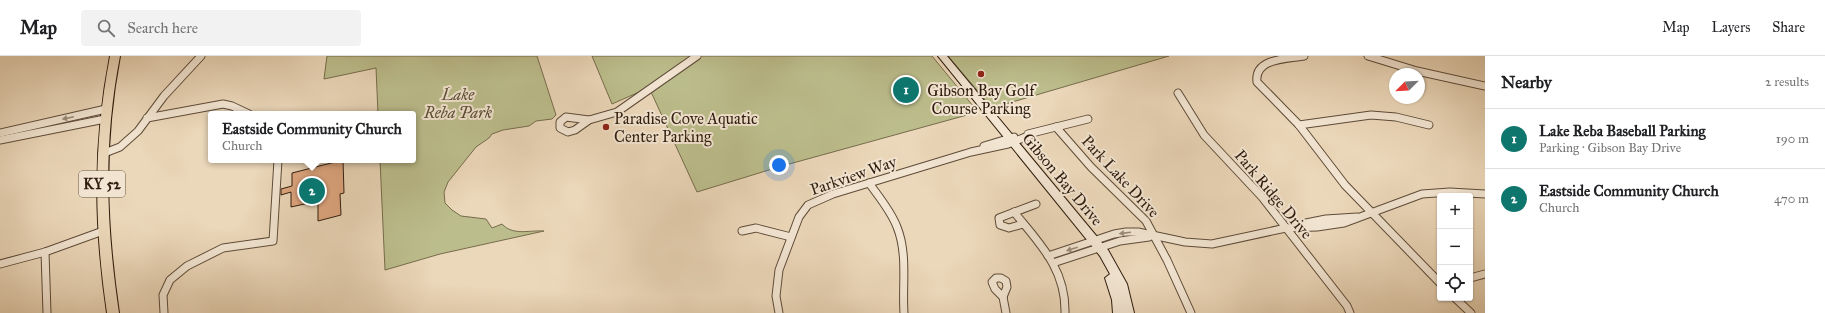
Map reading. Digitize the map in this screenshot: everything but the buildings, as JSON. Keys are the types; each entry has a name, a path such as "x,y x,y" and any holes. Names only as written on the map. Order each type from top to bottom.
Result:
{"main road":[{"name":"KY 52","path":"113,313 103,231 102,154 105,114 115,56"}],"street":[{"path":"102,154 120,147 127,141 164,96 201,56"},
{"path":"589,120 617,112 630,105 697,56"},
{"name":"Gibson Bay Drive","path":"935,56 969,93 1094,245 1111,263 1121,284 1128,313"},
{"name":"Gibson Bay Drive","path":"942,56 969,93"},
{"path":"1304,56 1264,64 1257,70 1255,78 1260,87 1299,125 1331,169 1370,212 1437,280"},
{"path":"1368,56 1417,71 1485,86"},
{"name":"Park Ridge Drive","path":"1178,93 1204,135 1259,194 1347,306 1350,313"},
{"path":"147,118 222,104 232,106 243,111"},
{"path":"0,133 105,114"},
{"path":"0,140 105,114"},
{"path":"1299,125 1371,115 1396,117 1429,125"},
{"name":"Parkview Way","path":"779,313 776,296 778,278 799,217 808,205 823,197 870,182 1088,118"},
{"name":"Park Lake Drive","path":"1056,127 1091,167 1142,216 1156,236 1191,313"},
{"path":"164,313 163,295 170,280 186,266 224,248 273,241 278,163"},
{"path":"870,182 893,219 900,235 903,252 904,313"},
{"path":"1286,228 1332,225 1350,222 1357,217 1405,199 1426,194 1450,192 1485,194"},
{"path":"1023,224 1009,228 1000,225 999,218 1036,204"},
{"path":"1014,212 1060,274 1065,289 1065,313"},
{"path":"1051,260 1094,245 1128,239 1156,236 1185,242 1212,244 1286,228 1305,222 1357,217"},
{"path":"1326,219 1332,225"},
{"path":"742,231 756,228 792,236"},
{"path":"0,264 45,252 103,231"},
{"name":"Gibson Bay Drive","path":"1094,245 1111,278 1118,300 1119,313"},
{"path":"45,252 47,313"},
{"path":"1473,277 1485,274"},
{"path":"1003,297 1006,313"},
{"path":"1458,301 1471,313"}],"green space":[{"name":"Lake Reba Park","path":"327,56 537,56 556,115 552,119 536,121 529,126 503,130 492,134 489,138 476,147 448,182 444,192 445,203 461,216 486,219 492,228 502,224 511,230 522,232 544,231 440,254 385,270 380,163 416,163 416,111 378,111 376,68 324,79"},
{"path":"592,56 932,56 978,112 782,166 697,192 652,94 646,89 612,104"},
{"path":"948,56 1169,56 992,108"}],"place":[{"name":"Gibson Bay Golf Course Parking","path":"981,74"},
{"name":"Lake Reba Baseball Parking","path":"906,90"},
{"name":"Paradise Cove Aquatic Center Parking","path":"606,127"},
{"name":"Eastside Community Church","path":"312,191"}]}
